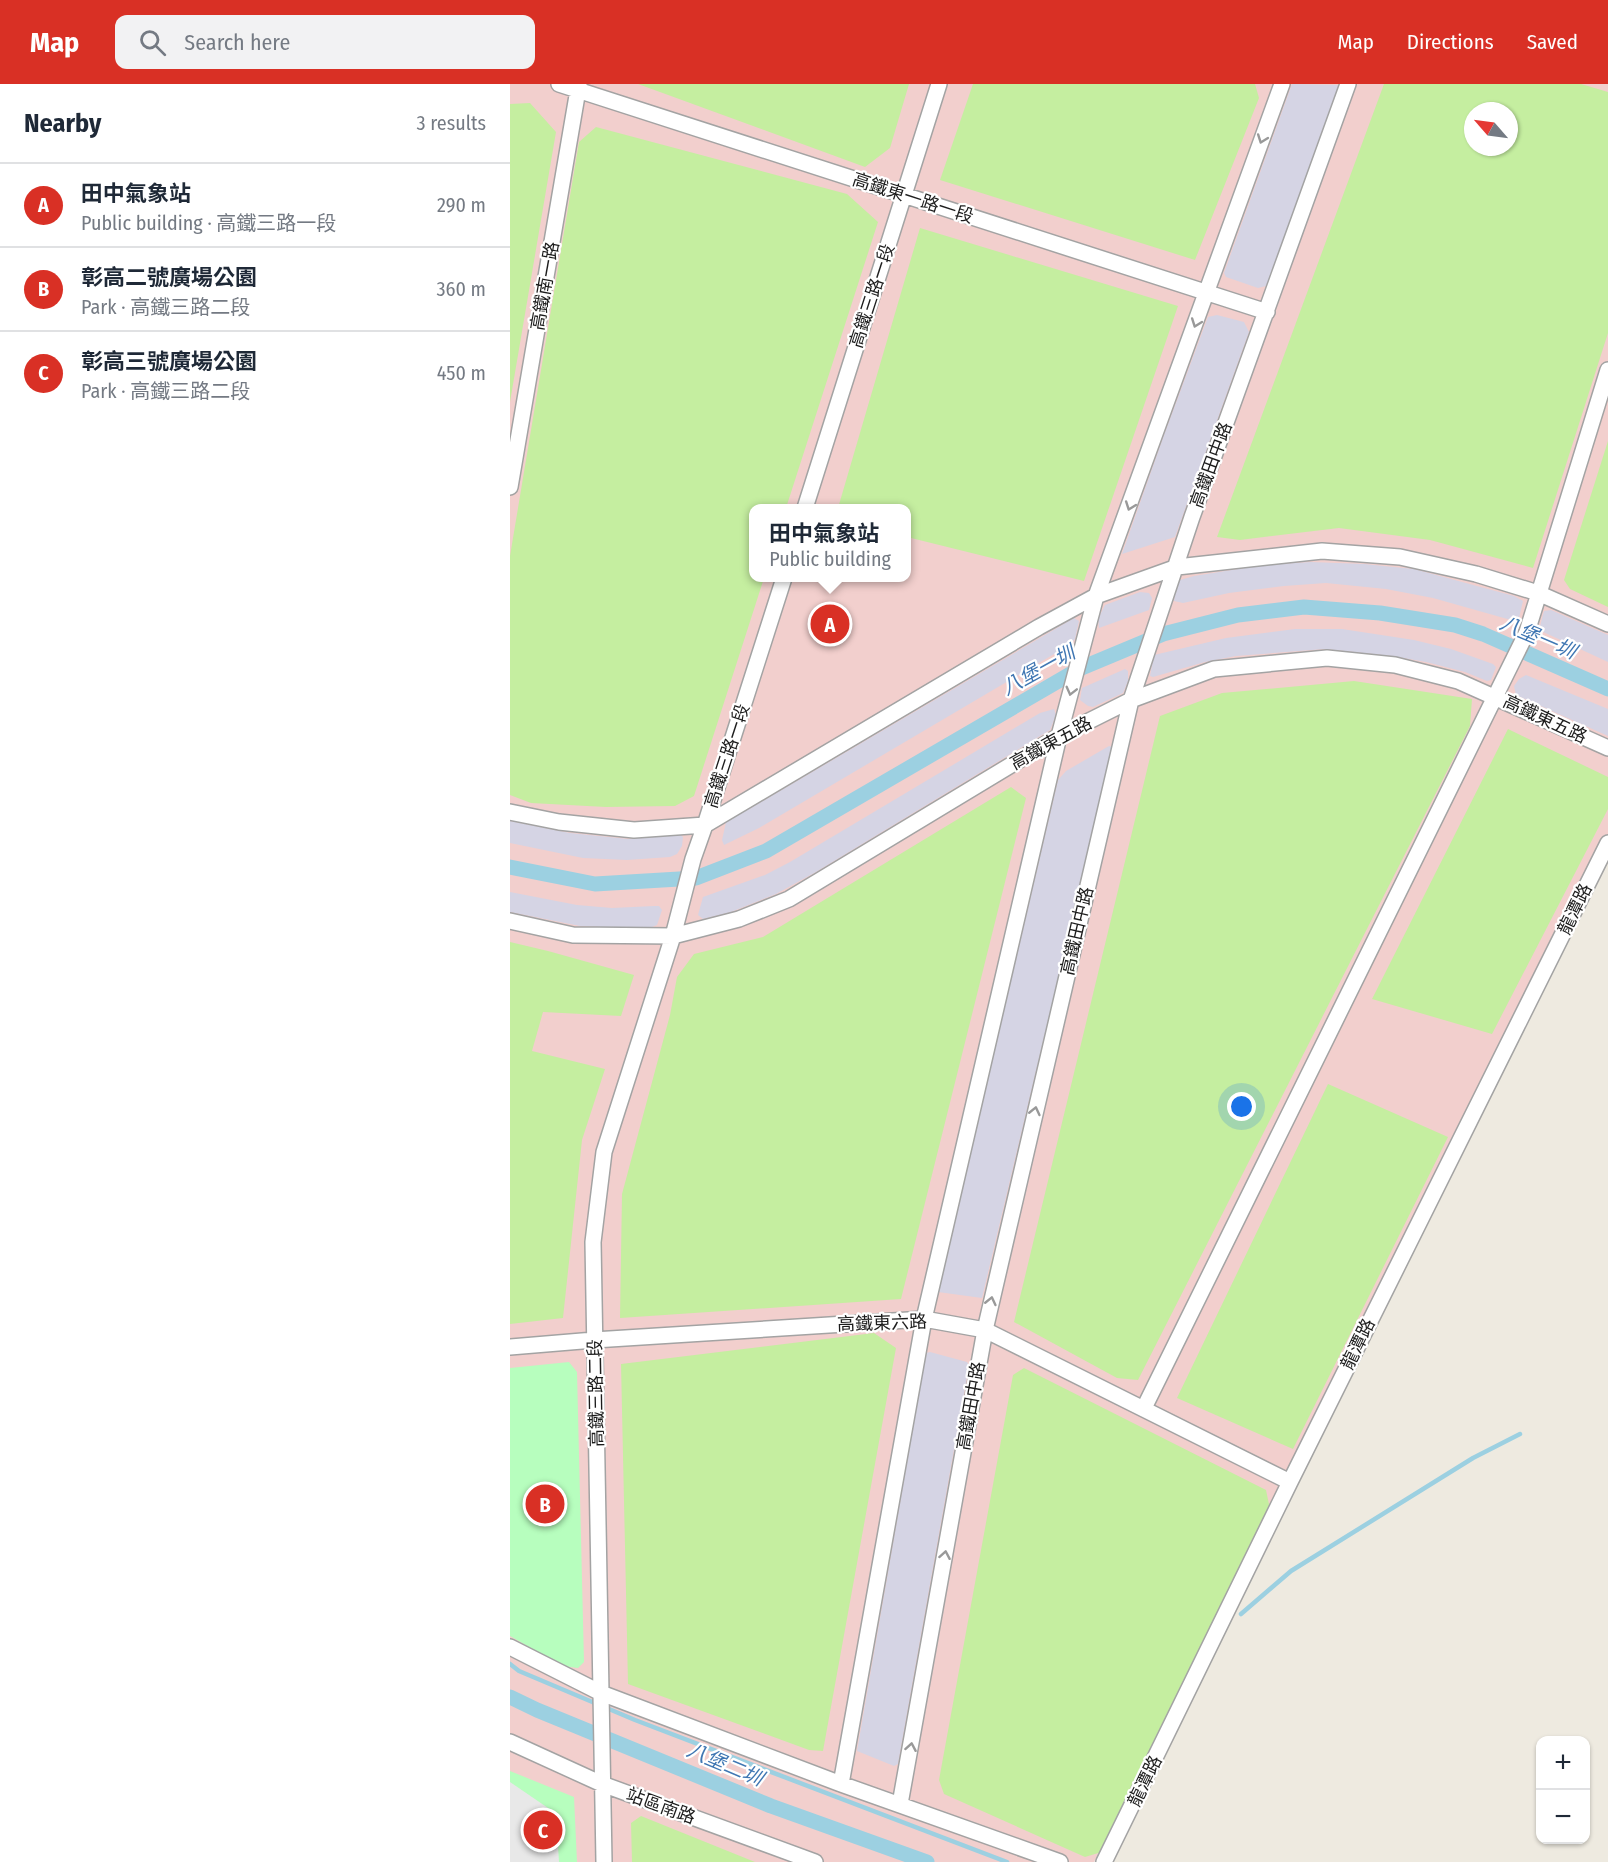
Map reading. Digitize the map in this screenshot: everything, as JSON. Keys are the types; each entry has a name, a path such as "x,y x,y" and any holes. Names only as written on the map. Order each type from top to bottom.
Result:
{"street":[{"name":"高鐵東一路一段","path":"559,84 579,87 1267,312"},
{"name":"高鐵三路一段","path":"806,504 939,84"},
{"path":"841,1784 924,1319 1059,736 1096,596 1282,84"},
{"name":"高鐵田中路","path":"900,1804 985,1330 1131,700 1192,517 1348,84"},
{"name":"高鐵南一路","path":"510,487 579,87"},
{"path":"1144,1408 1527,632 1608,370"},
{"path":"510,812 559,822 634,830 705,825 1039,627 1096,596 1177,567 1322,551 1400,557 1476,574 1538,593 1608,624"},
{"name":"高鐵三路一段","path":"673,936 693,859 783,582"},
{"name":"高鐵東五路","path":"510,921 573,934 673,936 739,919 789,899 1059,736 1131,700 1214,669 1327,658 1395,665 1458,681 1496,696 1608,748"},
{"name":"龍潭路","path":"1104,1862 1608,843"},
{"name":"高鐵三路二段","path":"604,1862 593,1242 604,1152 673,936"},
{"name":"高鐵東六路","path":"510,1347 924,1319 985,1330 1290,1482"},
{"path":"510,1647 601,1693 841,1784 1060,1862"},
{"name":"站區南路","path":"510,1742 602,1784 815,1862"}],"shaded area":[{"path":"510,84 1608,84 1608,834 1094,1862 510,1862"},
{"path":"1292,84 1339,85 1268,282 1266,286 1258,288 1226,277 1224,273"},
{"path":"1217,315 1244,322 1249,332 1175,537 1122,554 1208,317"},
{"path":"1311,562 1414,569 1514,596 1523,601 1518,622 1433,598 1386,589 1326,583 1229,593 1183,603 1174,601 1176,587 1180,580 1194,576 1263,565"},
{"path":"1140,592 1149,593 1152,598 1149,610 1099,628 1098,619 1105,605"},
{"path":"1551,610 1608,635 1608,662 1539,630 1544,611"},
{"path":"1074,618 1079,621 1075,639 1071,644 759,828 724,845 722,840 727,818 751,808"},
{"path":"1295,629 1342,629 1414,640 1451,649 1496,667 1491,680 1487,681 1465,672 1426,662 1325,649 1236,656 1150,676 1154,655 1226,638"},
{"path":"1125,669 1128,671 1128,681 1123,693 1093,707 1080,700 1082,688"},
{"path":"1526,675 1608,709 1608,736 1516,695 1514,686"},
{"path":"1054,709 1056,715 1050,730 816,872 776,894 731,912 703,919 698,915 703,897 765,875 790,862 1040,713"},
{"path":"1109,746 1113,747 982,1298 938,1292 1058,780 1066,771"},
{"path":"510,821 570,833 628,839 678,833 683,837 682,846 677,854 670,857 627,860 583,858 510,843"},
{"path":"510,892 577,905 612,908 659,906 662,910 657,925 652,927 580,926 510,912"},
{"path":"930,1352 967,1362 969,1365 898,1764 894,1766 857,1751 926,1353"},
{"path":"510,1782 551,1810 557,1830 559,1862 510,1862"}],"green space":[{"path":"638,84 909,84 890,148 865,167"},
{"path":"973,84 1255,84 1259,98 1195,260 940,180"},
{"path":"1384,84 1581,84 1608,92 1608,333 1533,568 1430,540 1339,528 1240,540 1217,537"},
{"path":"530,103 556,132 510,402 510,104"},
{"path":"596,127 847,194 878,222 787,504 749,504 749,582 763,582 694,796 675,806 606,807 531,803 510,795 510,556 579,142"},
{"path":"920,228 1178,306 1084,581 911,538 911,504 839,504"},
{"path":"1608,441 1608,607 1570,589 1564,580"},
{"path":"1354,681 1472,699 1470,726 1138,1380 1117,1378 1014,1322 1160,716 1222,693"},
{"path":"1508,729 1608,777 1608,809 1492,1034 1372,999"},
{"path":"1011,787 1026,798 901,1299 620,1318 622,1194 670,1015 677,977 694,954 763,937"},
{"path":"510,942 634,975 621,1016 543,1012 532,1051 605,1069 582,1140 563,1318 510,1324"},
{"path":"1328,1084 1448,1137 1293,1449 1177,1398"},
{"path":"874,1333 896,1348 823,1751 809,1750 628,1684 621,1364"},
{"path":"569,1362 577,1372 584,1662 578,1668 562,1666 510,1636 510,1368"},
{"path":"1024,1368 1266,1490 1270,1509 1105,1851 1085,1857 944,1794 939,1780 1013,1375"},
{"path":"510,1771 574,1797 577,1862 510,1862"},
{"path":"641,1816 755,1862 632,1862 631,1823"}],"waterway":[{"name":"八堡一圳","path":"510,867 595,884 696,878 766,851 1079,669 1163,634 1238,615 1304,607 1380,613 1455,625 1483,634 1608,689"},
{"path":"1241,1614 1291,1571 1473,1458 1520,1434"},
{"path":"510,1664 519,1671 635,1720 1007,1862"},
{"name":"八堡二圳","path":"510,1697 771,1806 927,1862"}],"place":[{"name":"田中氣象站","path":"830,624"},
{"name":"彰高二號廣場公園","path":"545,1504"},
{"name":"彰高三號廣場公園","path":"543,1830"}]}
